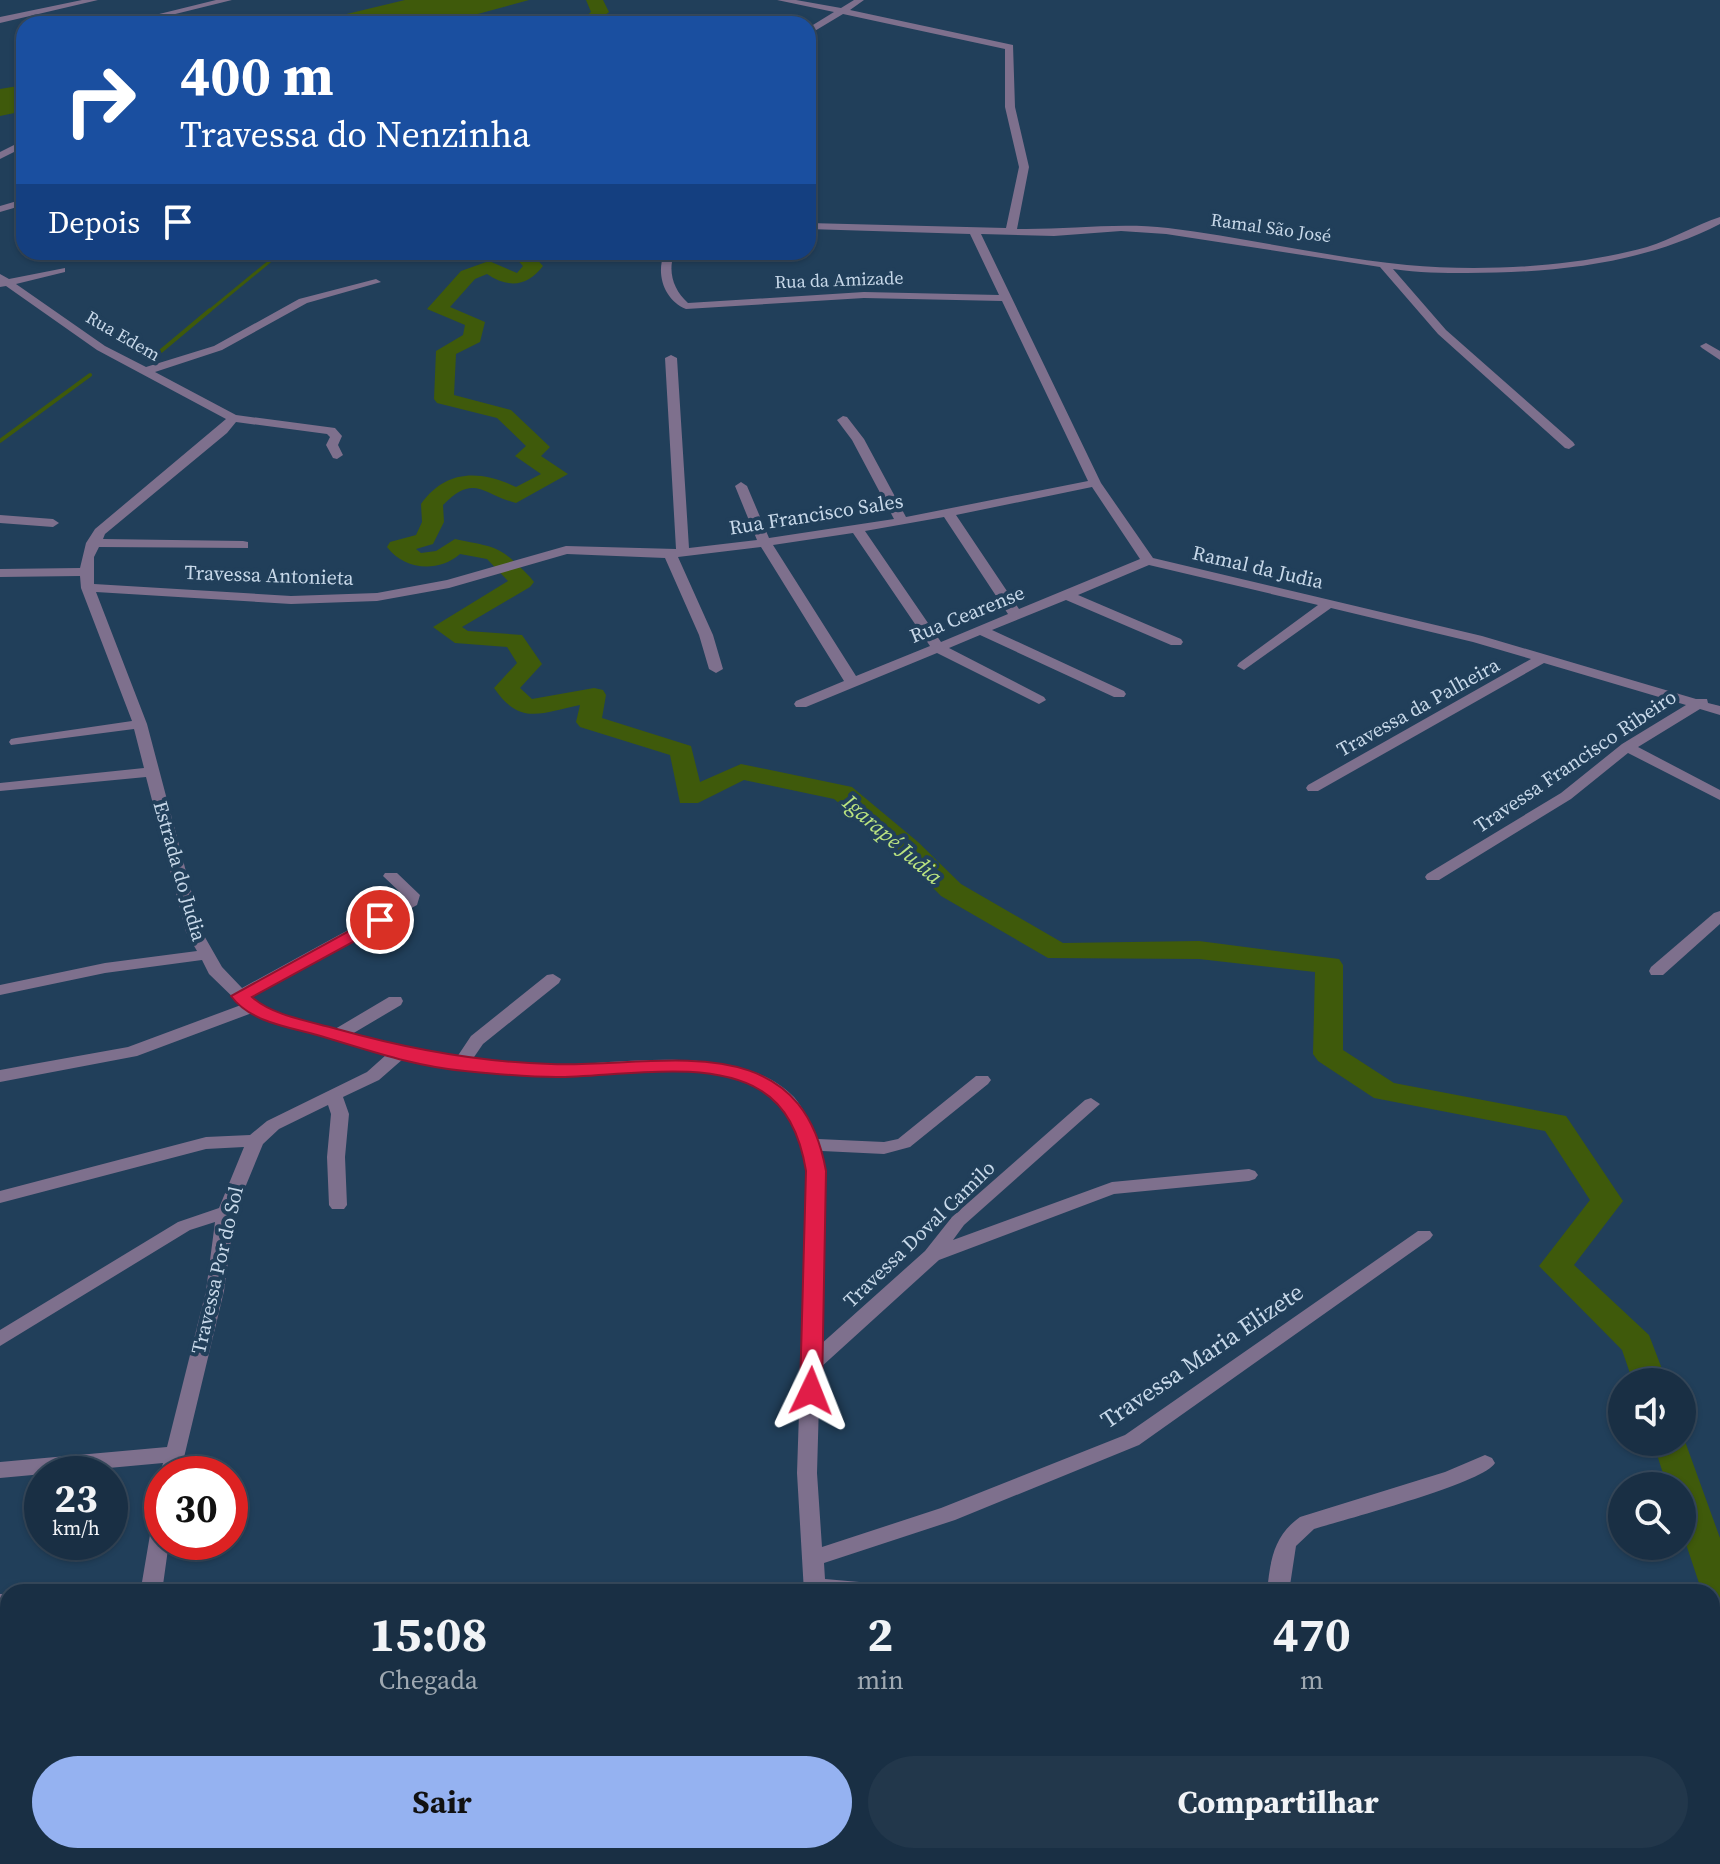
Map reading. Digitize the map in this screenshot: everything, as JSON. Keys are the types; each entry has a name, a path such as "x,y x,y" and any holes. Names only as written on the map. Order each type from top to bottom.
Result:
{"street":[{"path":"19,16 94,0"},
{"path":"156,16 228,0"},
{"path":"781,0 933,28 1010,47 1010,107 1024,167 1011,231"},
{"path":"816,27 860,0"},
{"name":"Ramal São José","path":"816,226 1054,233 1121,228 1166,231 1383,264 1465,268 1613,259 1647,252 1720,220"},
{"path":"974,231 1095,483 1148,561"},
{"name":"Rua da Amizade","path":"666,260 664,265 677,297 686,306 864,295 1006,298"},
{"path":"1383,264 1442,332 1569,445"},
{"path":"2,281 61,270"},
{"name":"Rua Edem","path":"2,281 101,348 233,418"},
{"path":"145,371 218,348 303,301 376,282"},
{"path":"1706,346 1720,357"},
{"path":"671,358 676,553 716,669"},
{"path":"87,580 92,543 124,508 216,436 233,418 331,431 336,436 332,445 337,455"},
{"path":"843,420 858,439 902,522"},
{"name":"Rua Francisco Sales","path":"540,555 582,548 676,553 764,542 902,522 1095,483"},
{"path":"741,486 764,542 852,682"},
{"path":"948,513 1017,617"},
{"path":"0,519 53,523"},
{"path":"857,529 938,648 1039,700"},
{"name":"Travessa Antonieta","path":"92,543 243,545"},
{"name":"Travessa Antonieta","path":"0,573 314,600 409,593 449,584 540,555"},
{"name":"Rua Cearense","path":"801,704 1148,561"},
{"name":"Ramal da Judia","path":"1148,561 1477,639 1720,711"},
{"name":"Estrada do Judia","path":"87,580 140,724 186,903 205,955 246,1001 278,1018 399,1053 460,1065 554,1071 704,1066 738,1073 765,1084 788,1101 812,1145 817,1187 807,1473 814,1584"},
{"path":"1067,595 1176,642"},
{"path":"1244,666 1328,604"},
{"path":"982,631 1119,694"},
{"name":"Travessa da Palheira","path":"1313,788 1542,659"},
{"path":"1699,703 1720,702"},
{"name":"Travessa Francisco Ribeiro","path":"1433,877 1566,796 1627,747 1699,703"},
{"path":"16,742 140,724"},
{"path":"1627,747 1720,796"},
{"path":"0,787 152,772"},
{"path":"0,1076 131,1052 246,1001 411,902 412,895 391,876"},
{"path":"1657,971 1720,916"},
{"path":"1701,933 1720,940"},
{"path":"0,990 105,968 205,955"},
{"path":"460,1065 477,1040 553,979"},
{"path":"339,1034 395,1001"},
{"path":"0,1197 206,1143 255,1141 273,1125 335,1098 373,1076 399,1053"},
{"path":"812,1145 884,1148 904,1143 982,1080"},
{"path":"335,1098 340,1114 336,1157 338,1205"},
{"name":"Travessa Doval Camilo","path":"813,1363 932,1256 958,1221 1091,1104"},
{"name":"Travessa Por do Sol","path":"173,1456 215,1291 226,1212 255,1141"},
{"path":"932,1256 1112,1188 1249,1175"},
{"path":"0,1339 184,1226 226,1212"},
{"name":"Travessa Maria Elizete","path":"814,1558 948,1514 1132,1440 1424,1235"},
{"path":"1279,1584 1283,1548 1294,1531 1307,1523 1452,1478 1485,1463"},
{"path":"0,1470 144,1465"},
{"path":"152,1584 156,1560"}],"shaded area":[{"path":"405,0 529,0 470,16 338,16"},
{"path":"16,86 16,113 0,116 0,89"}],"waterway":[{"name":"Igarapé Judia","path":"594,0 599,5 596,9 601,12 596,16"},
{"path":"208,312 271,260"},
{"name":"Igarapé Judia","path":"528,260 534,266 521,279 502,276 489,267 468,275 437,309 475,322 473,338 446,351 444,399 504,414 539,447 526,456 557,474 516,496 481,481 471,480 453,486 432,504 433,522 425,539 398,547 416,560 443,557 455,546 495,554 522,582 445,627 463,638 514,640 530,664 506,688 527,708 594,695 589,722 682,751 689,797 741,772 843,793 909,848 951,890 1058,952 1199,950 1329,965 1328,1054 1385,1091 1555,1123 1607,1201 1555,1266 1637,1344 1645,1368"},
{"path":"161,351 210,310"},
{"path":"0,441 90,375"},
{"name":"Igarapé Judia","path":"1675,1456 1717,1584"}],"route":[{"path":"380,920 240,996 252,1007 278,1018 399,1053 460,1065 554,1071 704,1066 738,1073 765,1084 788,1101 812,1145 816,1171 811,1391"}]}
